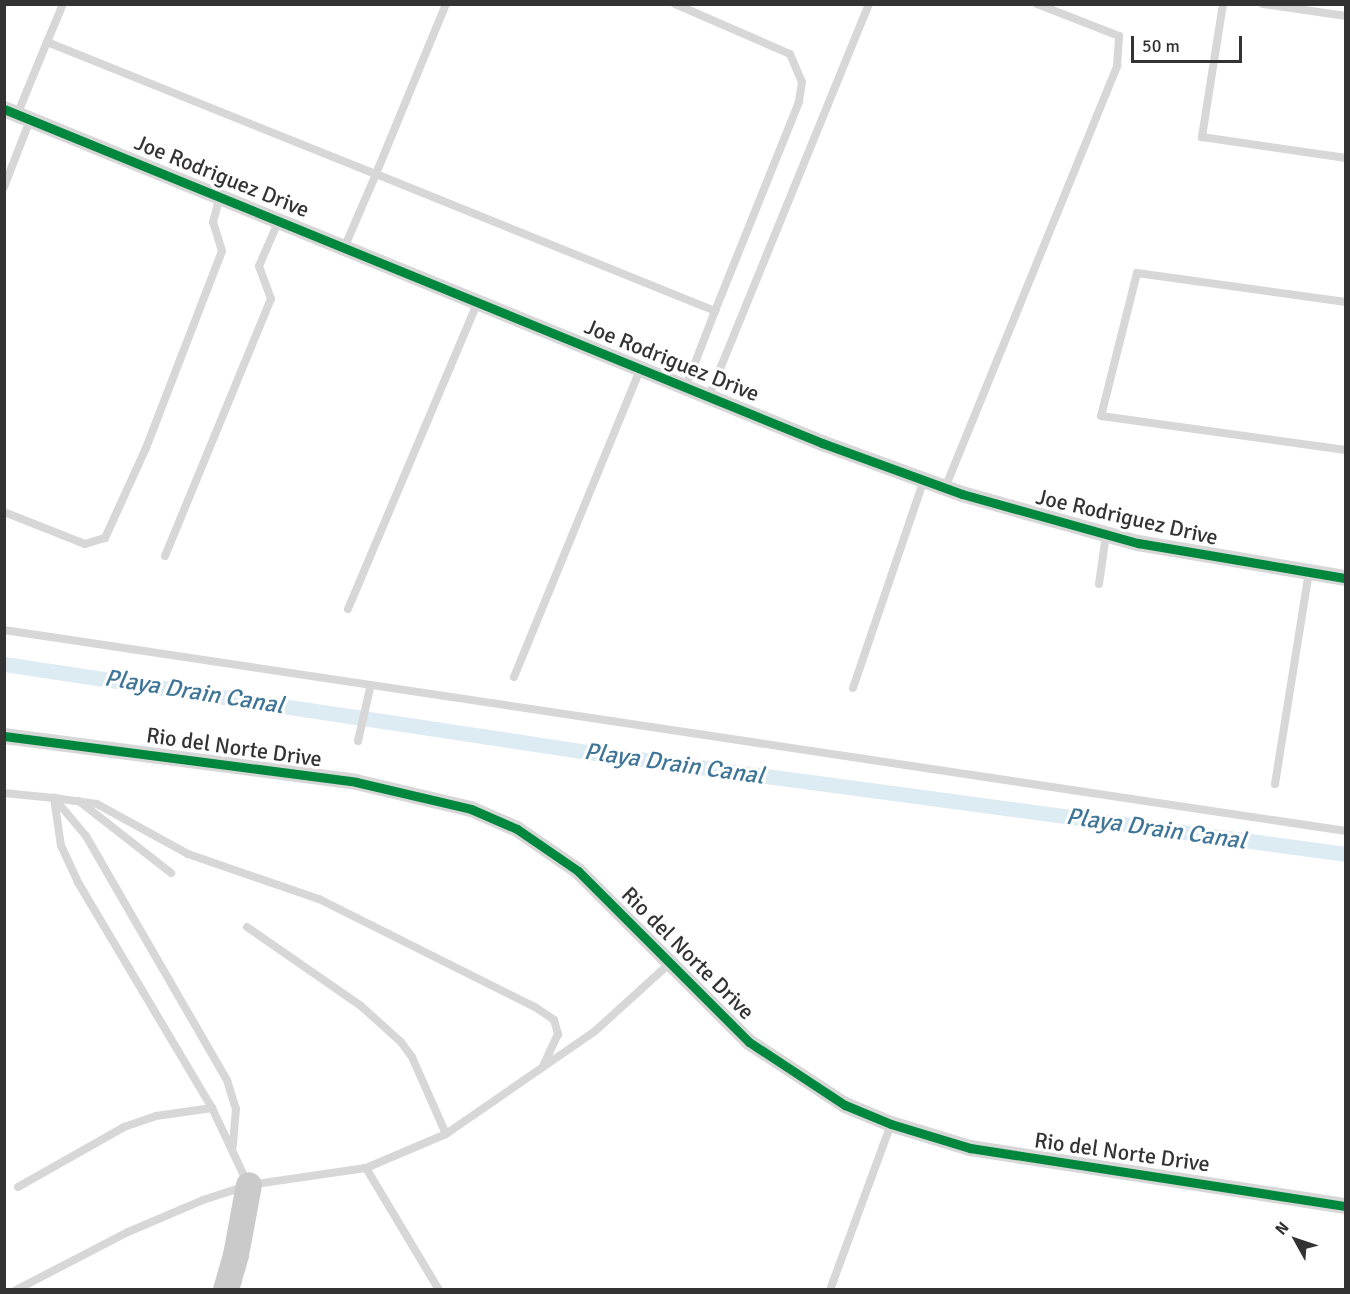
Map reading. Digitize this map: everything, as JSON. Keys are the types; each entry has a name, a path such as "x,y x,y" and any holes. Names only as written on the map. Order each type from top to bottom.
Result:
{"main road":[{"path":"226,1290 236,1256 249,1185"}],"street":[{"name":"Joe Rodriguez Drive","path":"17,115 220,195 709,396 945,488 1039,518 1106,535 1346,578"},
{"name":"Rio del Norte Drive","path":"4,736 356,782 471,809 517,829 578,871 765,1055 835,1099 891,1124 998,1153 1346,1206"}],"lane":[{"path":"4,187 17,115 63,4"},
{"path":"345,246 446,4"},
{"path":"675,4 790,54 802,82 799,102 686,386"},
{"path":"709,396 869,4"},
{"path":"945,488 1117,66 1119,36 1037,4"},
{"path":"1223,4 1202,137 1346,158"},
{"path":"1263,4 1346,16"},
{"path":"47,42 715,310"},
{"path":"4,512 85,544 105,538 146,448 222,251 213,222 220,195"},
{"path":"165,556 271,299 259,266 279,219"},
{"path":"1346,302 1137,273 1101,416 1346,450"},
{"path":"348,609 478,301"},
{"path":"514,677 641,368"},
{"path":"853,688 924,480"},
{"path":"1099,584 1106,535"},
{"path":"1275,784 1309,572"},
{"path":"4,630 370,688 1346,831"},
{"path":"358,741 370,688"},
{"path":"4,793 78,800 111,810 212,864 319,899 414,943 547,1013 558,1034 543,1066"},
{"path":"54,798 61,846 78,882 212,1108 233,1147 249,1185"},
{"path":"54,798 86,836 227,1080 236,1109 233,1147"},
{"path":"78,800 171,873"},
{"path":"247,927 361,1006 401,1042 412,1057 446,1134"},
{"path":"16,1290 170,1212 249,1185 366,1168 446,1134 594,1032 670,963"},
{"path":"18,1188 124,1127 156,1116 212,1108"},
{"path":"830,1290 891,1124"},
{"path":"366,1168 439,1290"}],"waterway":[{"name":"Playa Drain Canal","path":"4,664 588,752 1346,854"}],"cycle path":[{"path":"4,109 822,443 962,494 1138,543 1346,578"},
{"path":"4,736 356,782 471,809 517,829 578,871 749,1042 845,1105 891,1124 970,1148 1346,1206"}]}
